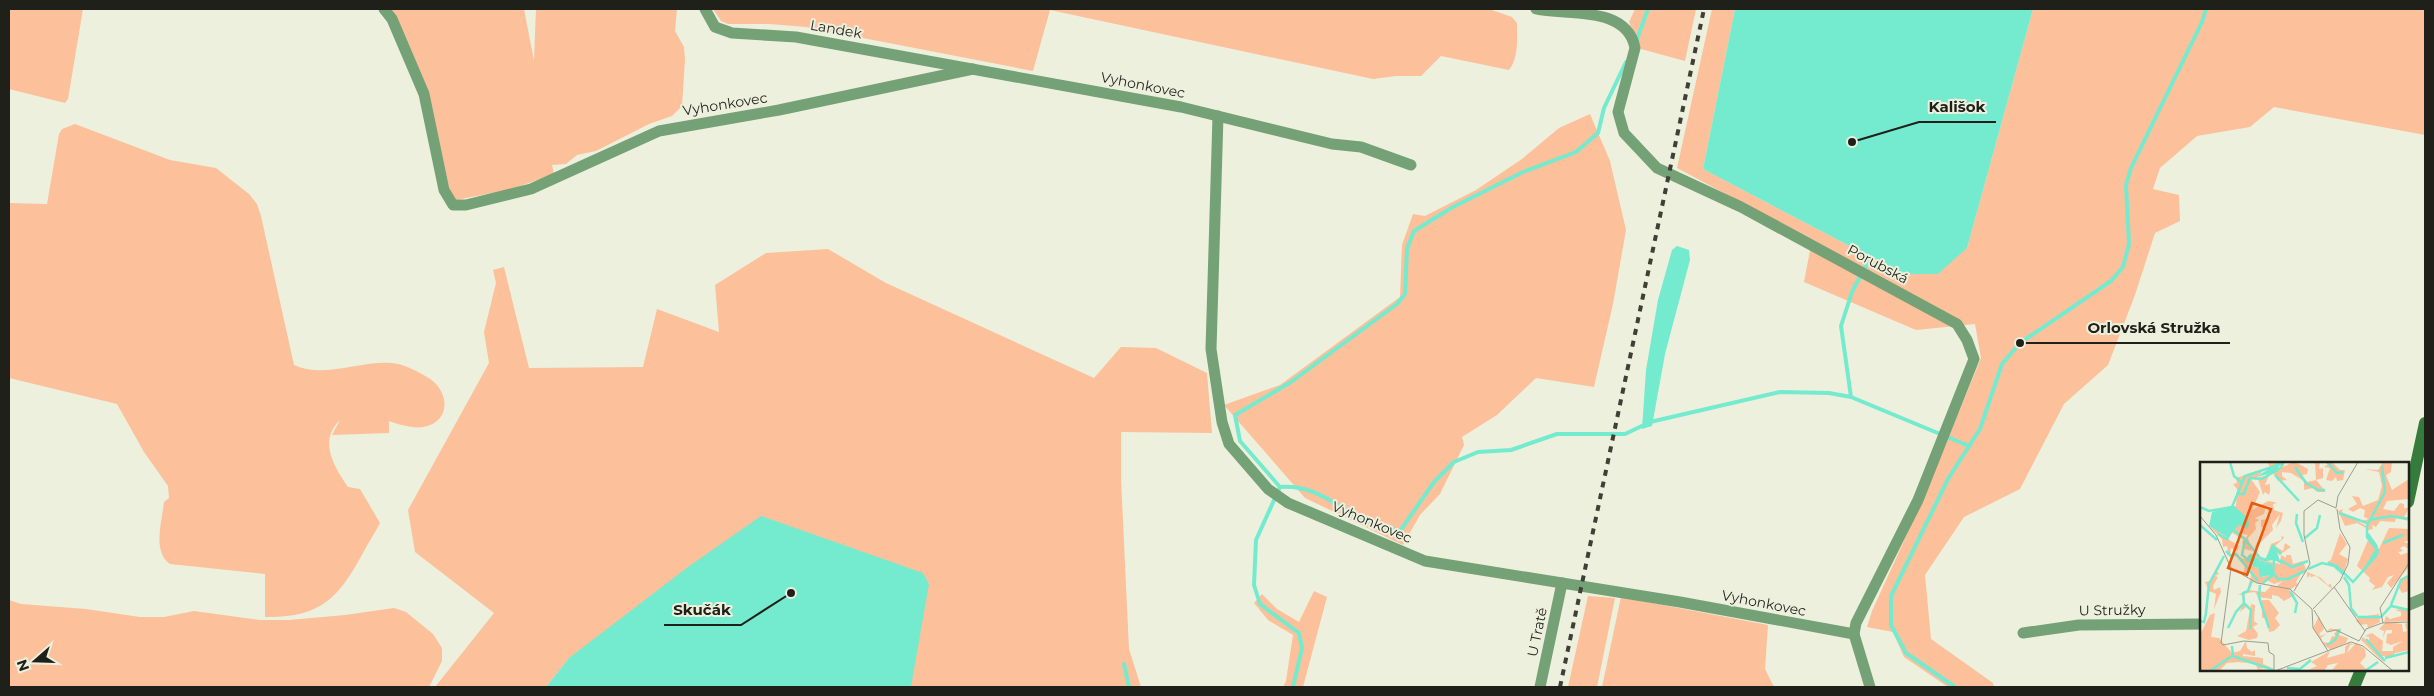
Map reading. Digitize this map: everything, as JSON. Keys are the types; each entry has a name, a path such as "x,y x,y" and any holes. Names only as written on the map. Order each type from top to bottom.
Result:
{"main road":[{"path":"2409,497 2425,423"},
{"path":"2354,687 2361,671"}],"street":[{"name":"Vyhonkovec","path":"384,9 392,19 424,94 444,190 453,205 466,205 530,189 659,131 789,108 973,69 1181,107 1332,144 1361,147 1411,166"},
{"name":"Landek","path":"705,9 715,27 732,33 796,38 973,69"},
{"name":"Porubská","path":"1536,9 1552,12 1583,12 1607,18 1624,26 1635,44 1618,112 1624,133 1657,168 1741,207 1957,324 1967,340 1974,359 1918,500 1856,623 1854,634"},
{"name":"Vyhonkovec","path":"1218,116 1211,350 1222,422 1229,444 1269,490 1283,499 1425,561 1854,634"},
{"name":"U Tratě","path":"1540,687 1562,583"},
{"path":"2409,605 2425,598"},
{"name":"U Stružky","path":"2024,634 2079,625 2200,624"},
{"path":"1854,634 1870,687"}],"shaded area":[{"path":"9,9 83,9 68,99 65,103 9,89"},
{"path":"389,9 524,9 534,61 536,9 677,9 675,31 684,47 685,59 682,106 672,116 649,124 596,151 577,155 566,164 552,165 554,174 512,189 456,200 451,196 430,102"},
{"path":"713,9 1489,9 1512,17 1517,23 1517,41 1516,54 1509,70 1441,56 1421,76 1396,76 1373,79 1050,10 1033,71 806,27 769,24 728,24 721,21"},
{"path":"1635,9 1696,9 1685,61 1641,49 1629,22"},
{"path":"1712,9 1735,9 1703,169 1903,274 1967,248 2033,9 2425,9 2425,135 2274,107 2250,127 2197,136 2160,168 2153,189 2179,195 2180,221 2155,233 2135,295 2108,365 2064,404 2020,489 1964,517 1925,575 1931,639 1993,683 1994,687 1948,687 1904,657 1893,632 1867,627 1872,611 1925,495 1981,358 1975,324 1916,330 1804,282 1812,240 1677,168"},
{"path":"1590,114 1610,161 1626,230 1613,304 1594,387 1536,378 1497,415 1462,437 1464,445 1440,494 1420,515 1403,545 1305,498 1224,405 1280,385 1400,297 1402,245 1413,214 1425,216 1476,190 1522,159 1559,128"},
{"path":"75,124 170,160 216,168 249,194 257,204 261,216 294,365 306,369 330,370 367,364 392,363 410,368 427,377 440,390 443,397 443,412 439,419 432,424 415,427 389,421 389,433 332,435 340,420 333,428 329,445 334,463 348,487 360,489 380,523 345,583 336,594 314,609 300,614 265,617 265,574 170,564 164,559 160,544 160,527 164,502 169,498 168,486 144,452 117,404 9,378 9,203 47,204 59,134 62,129"},
{"path":"828,249 886,283 1094,378 1121,347 1156,348 1207,373 1212,433 1121,432 1121,479 1129,649 1141,687 558,687 569,658 546,687 435,687 494,613 415,552 408,510 489,363 484,332 496,283 493,270 504,267 529,368 643,367 657,309 719,332 715,285 766,253"},
{"path":"1314,591 1327,597 1303,687 1283,687 1286,681 1293,635 1268,620 1254,603 1262,594 1277,609 1299,622"},
{"path":"1588,596 1615,598 1597,687 1568,687"},
{"path":"1621,597 1768,625 1765,669 1774,687 1602,687"},
{"path":"9,600 21,604 86,609 140,617 164,617 194,611 260,620 289,620 345,615 394,608 406,612 433,634 442,648 442,661 429,687 9,687"}],"water":[{"path":"1735,9 2033,9 1967,248 1938,274 1903,274 1703,169"},
{"path":"1677,246 1689,250 1690,260 1665,354 1652,426 1642,429 1646,370 1658,300 1672,250"},
{"path":"761,516 923,573 929,584 911,687 546,687 569,658 688,567"}],"waterway":[{"path":"1636,42 1648,9"},
{"path":"1955,687 1906,653 1891,625 1891,596 1948,479 1980,429 2002,364 2020,343 2111,281 2123,267 2129,244 2126,185 2131,168 2202,22 2206,9"},
{"path":"1280,487 1240,441 1235,415 1291,382 1397,304 1405,294 1407,249 1414,231 1453,207 1523,172 1576,152 1598,133 1604,108 1626,62"},
{"path":"1650,422 1780,392 1829,393 1851,397 1841,326 1852,292 1872,254"},
{"path":"1851,397 1969,446"},
{"path":"1293,687 1302,648 1299,633 1260,604 1254,585 1256,540 1280,487 1292,487 1314,492 1366,521 1400,531 1434,482 1454,462 1478,452 1511,450 1557,434 1625,434 1644,425"},
{"path":"1124,664 1129,687"}],"railway":[{"path":"1560,687 1704,9"}],"place":[{"name":"Kališok","path":"1852,142"},
{"name":"Orlovská Stružka","path":"2020,343"},
{"name":"Skučák","path":"791,593"}]}
